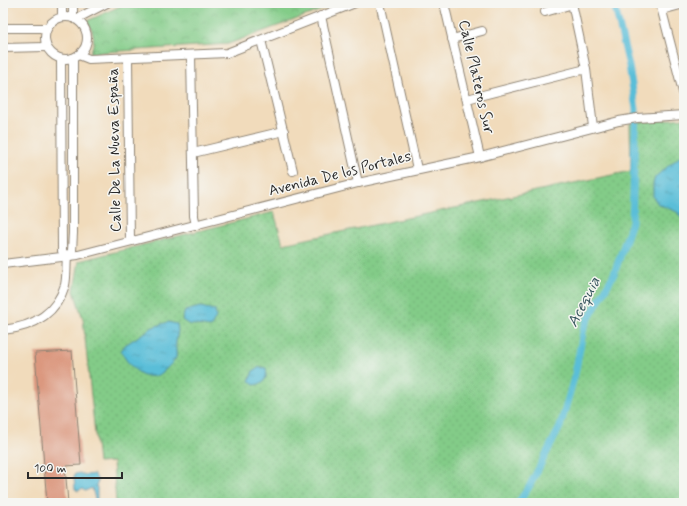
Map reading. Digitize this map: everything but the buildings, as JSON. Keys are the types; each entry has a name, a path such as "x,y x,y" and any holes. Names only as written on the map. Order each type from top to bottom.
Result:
{"street":[{"path":"62,3 62,17"},
{"path":"3,330 26,326 36,322 50,311 59,299 65,284 67,257 72,251 73,233 76,57 86,46 87,35 83,25 75,18 73,3"},
{"path":"106,3 75,18 62,17 51,22 44,37 46,47 52,55 61,59 76,57 89,59 227,53 355,3"},
{"path":"380,3 417,169"},
{"name":"Calle Plateros Sur","path":"444,3 480,157"},
{"path":"545,12 572,4 586,69 593,127"},
{"path":"684,4 661,6 681,65 684,96"},
{"path":"321,16 358,183"},
{"path":"3,28 47,28"},
{"path":"452,39 482,31"},
{"path":"261,40 294,171"},
{"path":"3,48 46,47"},
{"path":"191,55 194,216 196,225"},
{"name":"Calle De La Nueva España","path":"128,58 130,241"},
{"path":"61,59 62,252 67,257"},
{"path":"467,99 586,69"},
{"name":"Avenida De los Portales","path":"3,264 78,255 358,183 417,169 480,157 593,127 630,119 684,115"},
{"path":"193,153 284,131"}],"green space":[{"path":"127,3 341,3 228,44 90,53 94,41 87,21"},
{"path":"684,118 684,503 116,503 113,462 98,463 83,319 74,291 79,261 274,212 283,244 631,171 630,123"}],"water":[{"path":"684,153 683,220 677,212 658,204 653,197 653,184 655,177"},
{"path":"200,307 215,310 216,317 211,327 188,324 182,320 185,311"},
{"path":"168,322 177,324 178,332 176,358 161,373 155,376 148,376 135,370 121,351 125,345 153,327"},
{"path":"260,367 266,368 266,378 263,382 254,385 249,381 253,371"},
{"path":"79,473 86,475 94,474 97,478 97,501 101,501 102,503 93,503 95,499 92,488 85,491 82,489 78,491 75,489 74,477 75,474"}],"waterway":[{"name":"Acequia","path":"518,503 529,487 560,427 575,374 584,327 614,274 632,222 636,109 629,66 614,3"}]}
